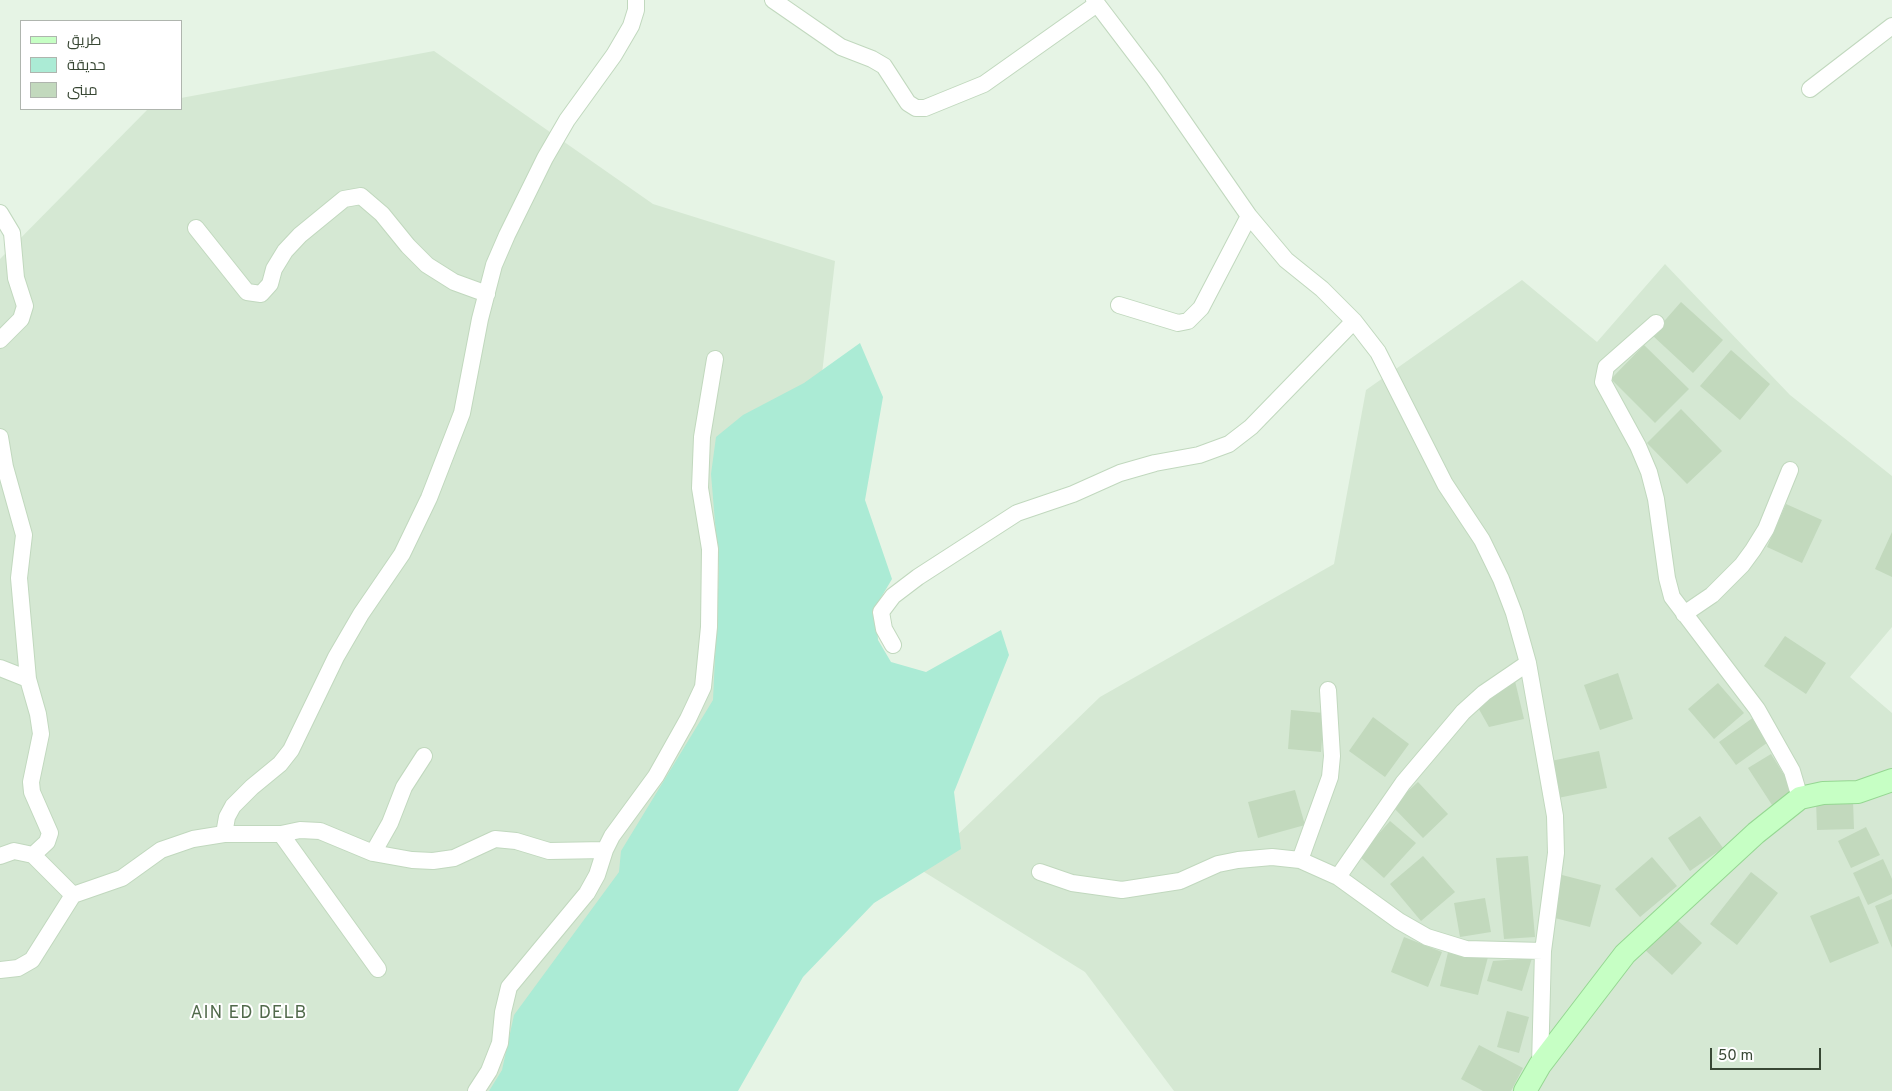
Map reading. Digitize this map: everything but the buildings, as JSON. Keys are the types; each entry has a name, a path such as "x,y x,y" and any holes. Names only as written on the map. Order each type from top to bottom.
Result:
{"street":[{"path":"224,834 233,806 252,787 280,764 291,750 336,658 361,614 402,554 429,498 462,412 494,265 545,158 567,120 614,55 631,26 636,10 636,0"},
{"path":"773,0 841,47 872,59 884,66 908,103 916,108 925,108 984,84 1096,2 1154,79 1249,216 1286,260 1322,289 1354,321 1378,352 1445,484 1482,540 1511,604 1528,663 1551,792 1556,834 1554,873 1543,951 1540,1066"},
{"path":"1810,89 1892,26"},
{"path":"196,228 246,292 261,294 270,284 274,269 285,251 300,235 344,199 361,196 382,214 408,246 427,264 454,282 487,294"},
{"path":"0,213 12,233 16,278 25,306 21,320 0,340"},
{"path":"1119,305 1178,323 1188,321 1201,308 1249,216"},
{"path":"894,645 884,629 881,612 893,596 918,577 1017,513 1073,494 1120,473 1155,463 1199,455 1229,444 1251,427 1354,321"},
{"path":"1656,323 1606,367 1603,382 1650,472 1656,499 1667,578 1672,597 1762,717 1792,771 1800,798"},
{"path":"476,1091 500,1043 508,987 587,892 597,875 605,850 612,836 656,776 688,719 703,687 708,636 710,549 700,488 702,445 715,359"},
{"path":"0,438 5,467 24,535 19,578 28,679 38,714 40,734 31,782 32,792 50,833 47,842 33,855"},
{"path":"1684,614 1712,595 1742,565 1766,529 1790,470"},
{"path":"1338,877 1403,783 1463,712 1484,693 1528,663"},
{"path":"0,668 28,679"},
{"path":"1300,860 1330,777 1332,756 1328,690"},
{"path":"374,853 390,823 404,787 424,756"},
{"path":"1526,1091 1540,1066 1613,969 1638,940 1756,833 1800,798 1823,793 1858,792 1892,780"},
{"path":"0,970 18,968 32,960 73,895 122,878 161,850 175,843 224,834 281,834 300,830 320,831 374,853 412,860 439,861 454,858 495,839 516,841 549,851 605,850"},
{"path":"281,834 378,969"},
{"path":"0,856 14,850 33,855 73,895"},
{"path":"1040,872 1072,883 1122,890 1180,881 1218,864 1238,860 1272,857 1300,860 1338,877 1399,921 1434,939 1466,949 1543,951"}],"shaded area":[{"path":"434,51 653,204 835,261 790,651 530,1091 0,1091 0,259 147,110 182,110 182,98"},
{"path":"1665,264 1790,395 1892,476 1892,627 1850,677 1892,713 1892,1091 1174,1091 1085,972 921,870 1100,697 1334,564 1366,390 1522,280 1597,342"}],"green space":[{"path":"860,343 883,397 865,500 892,579 876,606 878,640 891,662 926,672 1001,630 1009,655 954,792 961,849 874,903 803,977 738,1091 489,1091 502,1070 514,1015 619,872 621,851 713,700 719,570 711,474 716,437 743,415 804,383"}],"district":[{"name":"AIN ED DELB","path":"249,1014"}]}
